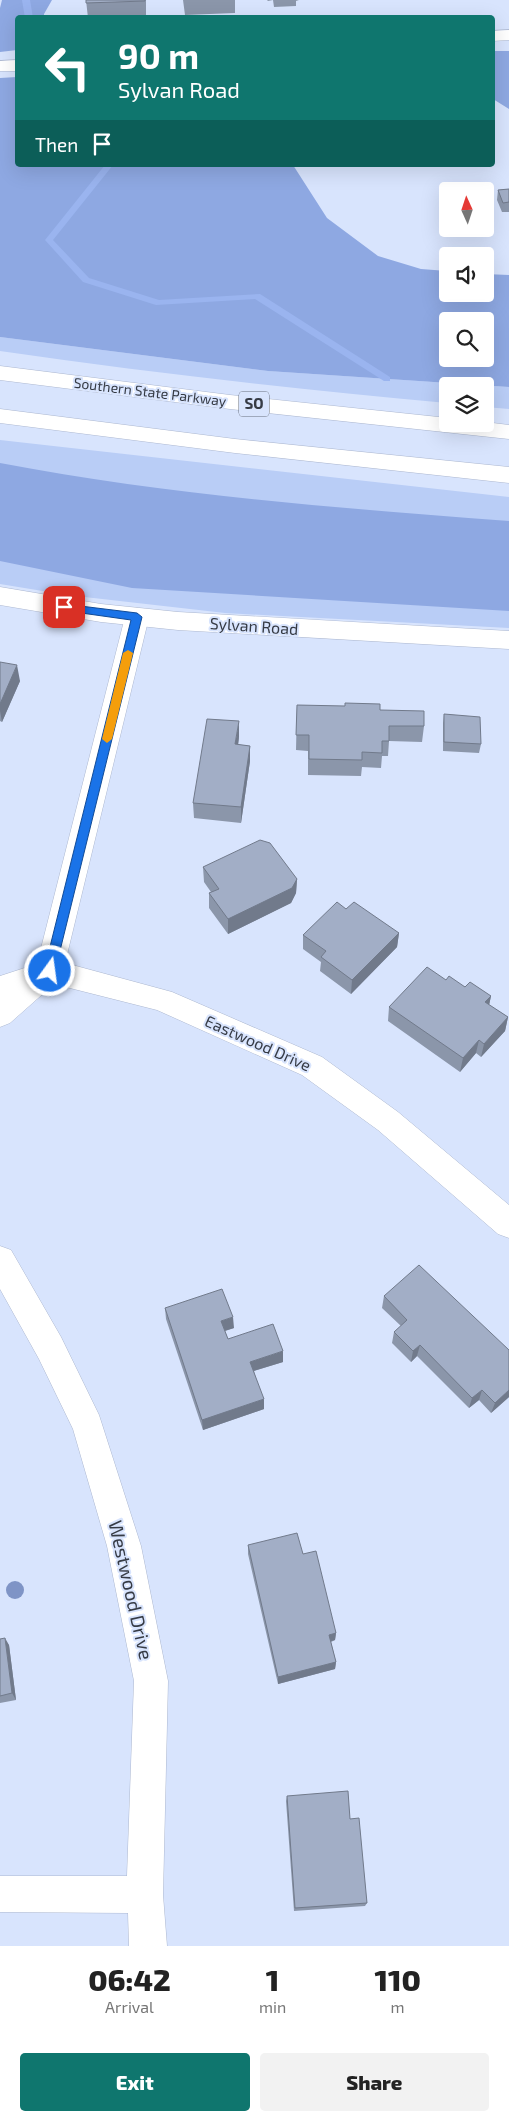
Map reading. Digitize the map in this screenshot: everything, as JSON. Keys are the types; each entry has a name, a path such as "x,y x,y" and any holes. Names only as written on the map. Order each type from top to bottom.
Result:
{"main road":[{"path":"495,36 509,36"},
{"path":"0,66 15,64"},
{"name":"Southern State Parkway","path":"0,373 230,402 509,432"},
{"path":"0,416 235,446 509,475"},
{"name":"Sylvan Road","path":"0,596 73,609 228,625 509,640"},
{"path":"0,1015 50,971 137,617"},
{"path":"0,988 50,971"},
{"name":"Eastwood Drive","path":"50,971 162,1000 312,1066 388,1121 509,1224"},
{"name":"Westwood Drive","path":"0,1260 50,1348 88,1426 124,1546 151,1681 145,1895 148,1946"},
{"path":"0,1894 145,1895"}],"shaded area":[{"path":"2,0 52,0 44,15 15,15 15,50 0,52 0,8"},
{"path":"495,51 509,51 509,109 495,100"},
{"path":"15,77 15,167 294,167 327,218 378,256 421,269 439,270 439,302 494,302 494,274 509,275 509,387 494,386 494,377 439,377 439,382 268,371 0,337 0,78"},
{"path":"0,337 268,371 439,382 439,402 168,373 0,351"},
{"path":"494,386 509,387 509,409 494,408"},
{"path":"0,440 509,497 509,628 225,613 67,595 0,584"},
{"path":"0,463 126,484 190,492 509,521 509,611 132,588 0,561"}],"building":[{"path":"86,0 145,0 145,1 86,3"},
{"path":"509,189 509,202 503,203 498,190"},
{"path":"0,662 17,665 0,704"},
{"path":"345,703 380,704 380,710 424,711 424,726 389,726 389,741 382,741 382,753 362,752 362,760 309,759 309,735 296,735 297,705 345,706"},
{"path":"444,714 480,717 481,744 444,742"},
{"path":"207,719 239,721 235,744 250,746 241,807 193,803"},
{"path":"260,840 270,843 297,879 292,888 228,919 209,893 219,889 203,867"},
{"path":"337,902 346,909 354,902 399,933 352,980 321,957 326,951 303,935"},
{"path":"427,967 446,980 449,976 465,987 470,982 491,996 485,1002 508,1017 484,1044 479,1040 463,1058 389,1007"},
{"path":"419,1265 509,1350 509,1390 495,1403 482,1390 472,1398 420,1345 413,1351 394,1332 407,1320 384,1296"},
{"path":"222,1289 233,1317 221,1321 228,1339 273,1324 283,1351 250,1362 264,1399 202,1420 165,1308"},
{"path":"297,1533 303,1554 316,1551 336,1633 329,1635 336,1662 278,1677 248,1545"},
{"path":"5,1638 12,1693 0,1696 0,1639"},
{"path":"348,1791 350,1819 359,1818 367,1903 295,1908 287,1796"}],"waterway":[{"path":"26,0 28,15"},
{"path":"107,167 49,240 86,280 159,303 257,296 387,379"}],"slow traffic":[{"path":"107,739 128,653"}],"route":[{"path":"50,971 137,617 64,607"}]}
